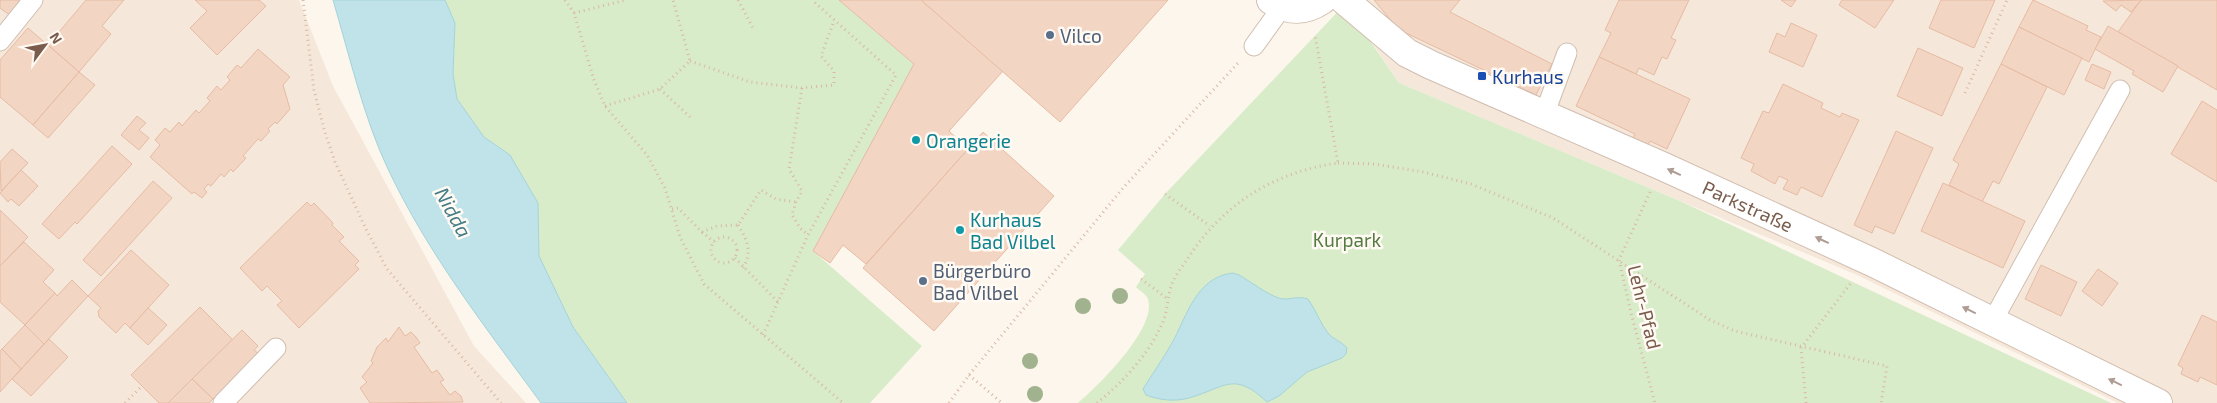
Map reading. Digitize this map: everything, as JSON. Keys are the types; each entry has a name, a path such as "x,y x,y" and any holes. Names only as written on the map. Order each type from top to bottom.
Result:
{"street":[{"name":"Parkstraße","path":"1344,0 1406,53 1662,166 1872,262 2158,403"},
{"path":"1276,4 1296,10 1316,4"}],"lane":[{"path":"0,40 33,0"},
{"path":"1254,46 1276,4"},
{"path":"1544,115 1567,53"},
{"path":"1992,322 2120,90"},
{"path":"223,403 276,348"}],"path":[{"path":"303,0 314,90 324,130 335,162 366,229 387,269 501,403"},
{"path":"565,0 574,13 594,80 605,106 647,155 665,188 680,237 704,284 843,403"},
{"path":"574,13 626,0"},
{"path":"673,0 690,61"},
{"path":"738,0 753,28"},
{"path":"764,335 808,236 896,75 812,0"},
{"path":"1965,93 2007,0"},
{"path":"1316,4 1338,163"},
{"path":"690,61 750,82 802,88 834,85 834,70 821,56 834,21"},
{"path":"949,403 969,375 1123,188 1254,46"},
{"path":"605,106 660,88 690,61"},
{"path":"660,88 690,116"},
{"path":"802,88 789,170 802,191 792,215 800,228 808,236"},
{"path":"1097,403 1119,386 1139,360 1162,324 1172,282 1210,226 1265,185 1304,169 1338,163 1374,164 1423,172 1471,184 1553,218 1710,320 1735,331 1801,348 1887,366 1881,403"},
{"name":"Lehr-Pfad","path":"1655,403 1631,312 1620,260 1662,166"},
{"path":"738,225 761,190 776,199 796,202"},
{"path":"1164,194 1210,226"},
{"path":"672,210 678,208 714,242"},
{"path":"702,232 717,226 738,225"},
{"path":"738,225 749,244 747,261 743,268"},
{"path":"726,237 732,240 736,245 737,252 735,258 723,263 717,260 712,255 714,242 719,238 726,237"},
{"path":"735,258 779,303"},
{"path":"1806,403 1801,348 1857,275 1872,262"},
{"path":"1141,279 1168,299"},
{"path":"969,375 1002,403"},
{"path":"125,403 142,386"}],"shaded area":[{"path":"0,0 299,0 333,86 474,346 526,403 0,403"},
{"path":"1344,0 2217,0 2217,403 2118,403 1857,275 1399,83"}],"green space":[{"path":"445,0 839,0 914,64 813,251 922,346 870,403 627,403 573,327 539,256 538,203 510,155 484,137 457,99 453,74 455,23"},
{"name":"Kurpark","path":"1345,4 1399,83 1680,201 2111,403 1078,403 1099,384 1125,354 1145,323 1149,309 1147,297 1136,287 1145,274 1118,250 1165,194"}],"water":[{"name":"Nidda","path":"333,0 445,0 455,23 453,74 457,99 484,137 510,155 538,203 539,256 573,327 627,403 541,403 500,347 439,261 388,169 364,108"},
{"path":"1233,273 1279,298 1308,299 1328,333 1347,348 1346,354 1342,358 1307,372 1279,396 1267,402 1246,386 1237,384 1221,386 1189,398 1178,400 1161,399 1146,395 1143,389 1172,343 1194,299 1210,282 1220,276"}],"building":[{"path":"0,0 23,0 11,16 0,8"},
{"path":"86,0 124,0 102,26 111,34 79,72 48,45"},
{"path":"195,0 259,0 266,6 217,55 190,28 207,11"},
{"name":"Orangerie","path":"839,0 921,0 1003,71 949,131 968,149 866,264 843,245 830,263 813,251 914,64"},
{"name":"Vilco","path":"921,0 1168,0 1060,122"},
{"path":"1374,0 1460,0 1450,12 1552,64 1536,95 1406,33 1393,23"},
{"path":"1619,0 1689,0 1671,38 1676,40 1667,59 1662,57 1654,75 1639,68 1636,74 1599,57 1611,33 1605,30"},
{"path":"1781,0 1796,0 1791,7"},
{"path":"1842,0 1894,0 1875,28 1839,5"},
{"path":"1941,0 1995,0 1974,48 1929,28"},
{"path":"2033,0 2088,26 2086,30 2101,37 2089,62 2019,27"},
{"path":"2141,0 2217,0 2217,90 2118,32"},
{"path":"2141,0 2131,12 2121,5 2116,11 2103,1"},
{"path":"1791,23 1817,35 1803,67 1769,52 1777,33 1785,37"},
{"path":"2108,26 2178,66 2163,92 2132,74 2134,71 2095,49"},
{"path":"2019,27 2082,58 2064,95 2001,64"},
{"path":"28,28 79,72 33,125 0,97 0,60"},
{"path":"1918,48 1963,68 1942,116 1897,96"},
{"path":"258,49 290,77 283,85 290,109 277,124 275,122 268,129 270,131 261,141 258,139 243,156 246,158 233,172 231,169 224,177 221,174 211,186 208,184 204,189 207,192 202,198 194,192 192,194 150,157 160,145 155,140 165,128 170,132 179,122 182,126 196,110 199,113 210,101 207,98 217,86 221,90 230,80 227,77 237,65 241,68"},
{"path":"1599,57 1690,99 1667,149 1650,141 1648,145 1633,138 1635,134 1576,106"},
{"path":"2001,64 2047,87 1999,184 1993,181 1982,202 1949,185 1959,164 1953,160"},
{"path":"2092,64 2111,72 2104,89 2085,80"},
{"path":"79,72 95,85 48,138 33,125"},
{"path":"1783,84 1823,103 1821,108 1840,117 1842,113 1859,120 1822,197 1801,187 1797,195 1783,189 1788,180 1779,176 1775,184 1751,171 1754,164 1741,158 1763,111 1769,113"},
{"path":"2202,101 2217,110 2217,182 2171,154"},
{"path":"137,116 146,123 139,130 149,138 139,150 121,135"},
{"path":"1896,131 1933,148 1894,234 1875,226 1872,233 1854,225"},
{"name":"Kurhaus Bad Vilbel","path":"983,132 1054,196 934,331 863,268"},
{"path":"112,146 132,164 77,224 75,222 59,239 42,224"},
{"path":"12,149 28,163 1,191 0,162"},
{"path":"21,170 38,186 19,206 11,199 8,202 0,193"},
{"path":"153,181 172,198 101,276 83,260"},
{"path":"1943,183 2025,221 2003,268 1921,231"},
{"path":"307,202 311,206 314,203 344,237 339,241 359,261 355,265 359,269 299,328 277,305 282,301 267,286 262,291 240,268"},
{"path":"0,210 28,237 0,266"},
{"path":"24,242 54,270 43,282 55,293 25,325 0,302 0,266"},
{"path":"131,250 169,285 130,328 125,323 116,333 99,317 98,311 101,308 88,296"},
{"path":"2041,265 2077,282 2061,316 2025,299"},
{"path":"2098,269 2118,283 2102,306 2082,291"},
{"path":"72,280 88,296 44,344 25,325 55,293 57,296"},
{"path":"200,307 233,340 168,403 159,403 131,375"},
{"path":"148,308 167,325 148,345 130,328"},
{"path":"2202,315 2217,322 2217,385 2200,377 2198,382 2181,374 2183,368 2178,365"},
{"path":"25,325 44,344 21,369 2,349"},
{"path":"399,327 405,336 411,332 416,337 420,343 414,347 432,373 437,370 444,380 440,382 450,395 455,391 461,396 463,402 370,403 360,388 367,382 362,377 373,363 371,361 377,347 386,338 388,342"},
{"path":"242,330 258,346 254,350 259,354 213,399 192,379"},
{"path":"49,339 68,357 31,396 12,379"},
{"path":"2,349 21,369 0,392 0,351"},
{"path":"192,379 213,399 209,403 168,403"}],"place":[{"name":"Vilco","path":"1050,35"},
{"name":"Kurhaus","path":"1482,76"},
{"name":"Orangerie","path":"916,140"},
{"name":"Kurhaus Bad Vilbel","path":"960,230"},
{"name":"Bürgerbüro Bad Vilbel","path":"923,281"}]}
